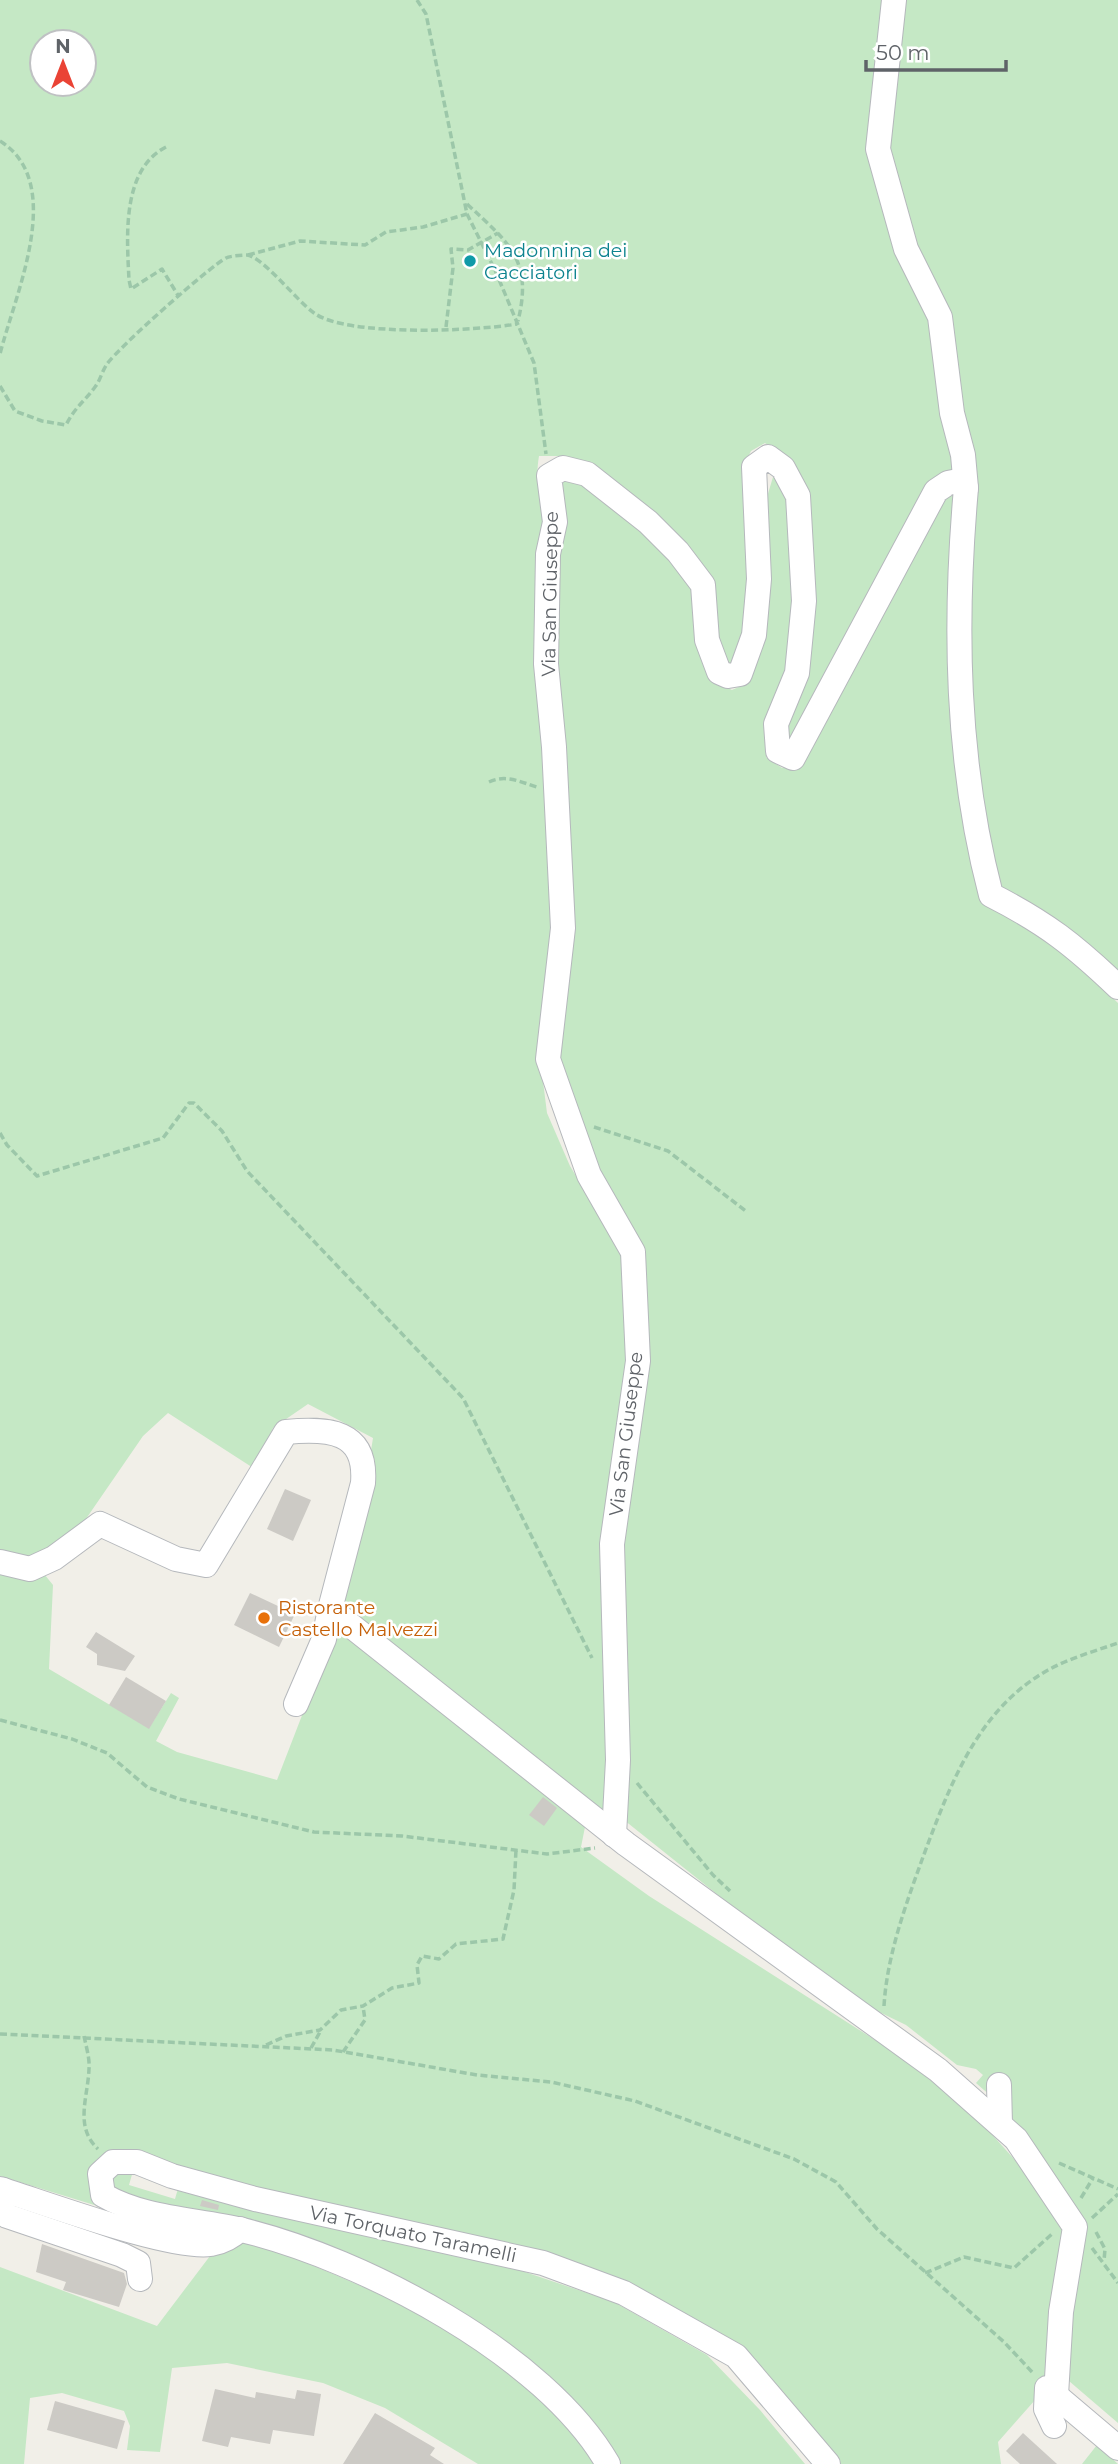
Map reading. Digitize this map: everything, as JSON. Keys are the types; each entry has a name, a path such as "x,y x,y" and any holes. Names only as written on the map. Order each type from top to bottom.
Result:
{"street":[{"path":"894,0 878,149 906,249 940,317 952,413 963,455 966,488 958,579 960,701 977,841 991,895 1039,919 1074,945 1118,987"},
{"path":"549,477 563,468 587,474 648,522 678,552 703,585 707,640 719,672 728,676 740,674 754,635 759,579 754,467 768,457 783,468 798,496 804,601 797,673 776,724 778,751 793,758 936,491 948,483 958,481 966,488"},
{"name":"Via San Giuseppe","path":"549,477 555,522 548,554 546,664 563,928 548,1059 589,1175 633,1252 638,1361 612,1544 620,1840"},
{"path":"0,1562 30,1569 54,1558 100,1524 176,1559 206,1565 244,1488 286,1432 322,1428 356,1445 365,1462 363,1483 324,1639 296,1704"},
{"path":"330,1609 620,1840 938,2070 1016,2139 1077,2222 1052,2392 1046,2409 1055,2426"},
{"path":"999,2085 1000,2124"},
{"name":"Via Torquato Taramelli","path":"608,2464 596,2444 562,2406 521,2369 461,2326 339,2262 292,2244 240,2229 121,2206 103,2195 100,2174 113,2162 137,2162 172,2176 255,2199 543,2263 624,2293 736,2356 828,2464"},
{"path":"140,2279 138,2263 122,2255 7,2216 1,2209 2,2190 169,2240 210,2244 230,2238 240,2229"},
{"path":"1052,2392 1118,2448"}],"path":[{"path":"417,0 426,13 467,214 534,363 549,477"},
{"path":"0,141 23,162 31,179 35,206 30,243 0,354"},
{"path":"166,146 156,152 142,169 130,208 129,280 131,289 162,269 180,297"},
{"path":"465,202 509,244 520,269 525,294 517,324"},
{"path":"0,386 15,411 42,421 66,425 77,404 96,387 107,363 226,258 300,241 365,244 386,232 423,227 467,214"},
{"path":"446,327 453,268 451,249 468,250 498,233"},
{"path":"248,255 260,261 316,315 350,327 494,328 517,324"},
{"path":"489,782 499,777 538,788 557,805"},
{"path":"0,1133 6,1145 37,1176 163,1138 189,1103 194,1103 222,1131 247,1171 463,1398 597,1668"},
{"path":"571,1124 590,1126 656,1144 708,1180 747,1212"},
{"path":"883,2030 886,1983 903,1910 956,1771 971,1746 998,1711 1048,1671 1118,1643"},
{"path":"0,1720 107,1753 148,1787 209,1809 314,1832 402,1836 547,1854 620,1840"},
{"path":"618,1760 713,1875 733,1893"},
{"path":"311,2048 320,2030 337,2012 363,2006 392,1988 419,1983 417,1965 422,1956 439,1959 456,1944 503,1939 511,1914 516,1850"},
{"path":"344,2052 365,2020 363,2006"},
{"path":"265,2046 286,2036 320,2030"},
{"path":"0,2034 311,2048 477,2075 551,2082 635,2101 794,2160 836,2182 877,2229 1004,2342 1052,2392"},
{"path":"84,2036 89,2070 84,2111 86,2134 113,2162"},
{"path":"925,2273 964,2257 1014,2268 1118,2191 1052,2160"},
{"path":"1077,2222 1118,2283"}],"green space":[{"path":"0,0 1118,0 1118,973 994,885 976,800 955,474 799,736 787,737 783,723 805,667 786,459 765,443 751,451 743,467 752,532 747,637 731,664 719,655 706,579 577,463 559,456 539,456 538,469 539,487 546,504 546,781 552,950 540,1058 547,1113 570,1166 623,1254 628,1343 609,1813 551,1785 544,1795 585,1827 581,1847 649,1896 919,2068 988,2130 1038,2186 1070,2231 1051,2382 998,2442 1001,2464 836,2464 799,2413 618,2284 218,2182 119,2153 102,2155 91,2171 104,2208 0,2176","holes":["308,1404 373,1438 366,1482 313,1687 277,1780 177,1752 156,1741 179,1698 171,1693 149,1728 49,1669 53,1585 36,1564 79,1529 143,1436 168,1413 258,1471 273,1428"]},
{"path":"577,477 687,574 696,594 703,654 709,679 732,690 741,686 761,517 773,477 784,488 792,507 796,533 796,622 790,670 771,719 766,757 782,768 798,764 950,488 962,498 956,701 958,753 962,804 982,901 1050,938 1118,1003 1118,2423 1069,2381 1077,2235 1009,2112 976,2083 983,2075 976,2069 957,2065 906,2025 871,2008 748,1919 624,1820 620,1540 639,1250 595,1167 557,1051 555,486 564,478"},
{"path":"133,2171 129,2185 175,2199 179,2185 495,2262 614,2302 707,2355 760,2410 805,2464 618,2464 428,2298 146,2207 109,2184 116,2172"},
{"path":"243,2239 376,2292 460,2337 538,2392 577,2429 601,2464 478,2464 385,2408 323,2383 227,2363 172,2368 160,2452 127,2450 130,2426 124,2411 62,2393 30,2398 24,2464 0,2464 0,2267 157,2326 213,2252"},
{"path":"1097,2445 1118,2464 1082,2464"}],"building":[{"path":"285,1489 311,1500 293,1541 267,1529"},
{"path":"250,1593 295,1614 279,1647 234,1625"},
{"path":"96,1632 135,1656 125,1671 97,1665 97,1654 86,1647"},
{"path":"126,1677 166,1701 149,1729 109,1705"},
{"path":"543,1797 557,1808 544,1826 529,1815"},
{"path":"202,2200 219,2205 218,2210 200,2206"},
{"path":"42,2244 124,2273 127,2284 119,2307 63,2290 66,2282 36,2272"},
{"path":"215,2389 255,2398 256,2392 295,2399 297,2390 321,2394 314,2436 273,2430 270,2444 231,2437 228,2447 202,2441"},
{"path":"55,2401 125,2421 117,2449 47,2430"},
{"path":"375,2413 435,2448 430,2455 444,2464 343,2464"},
{"path":"1023,2433 1057,2464 1020,2464 1006,2451"}],"place":[{"name":"Madonnina dei Cacciatori","path":"470,261"},
{"name":"Ristorante Castello Malvezzi","path":"264,1618"}]}
